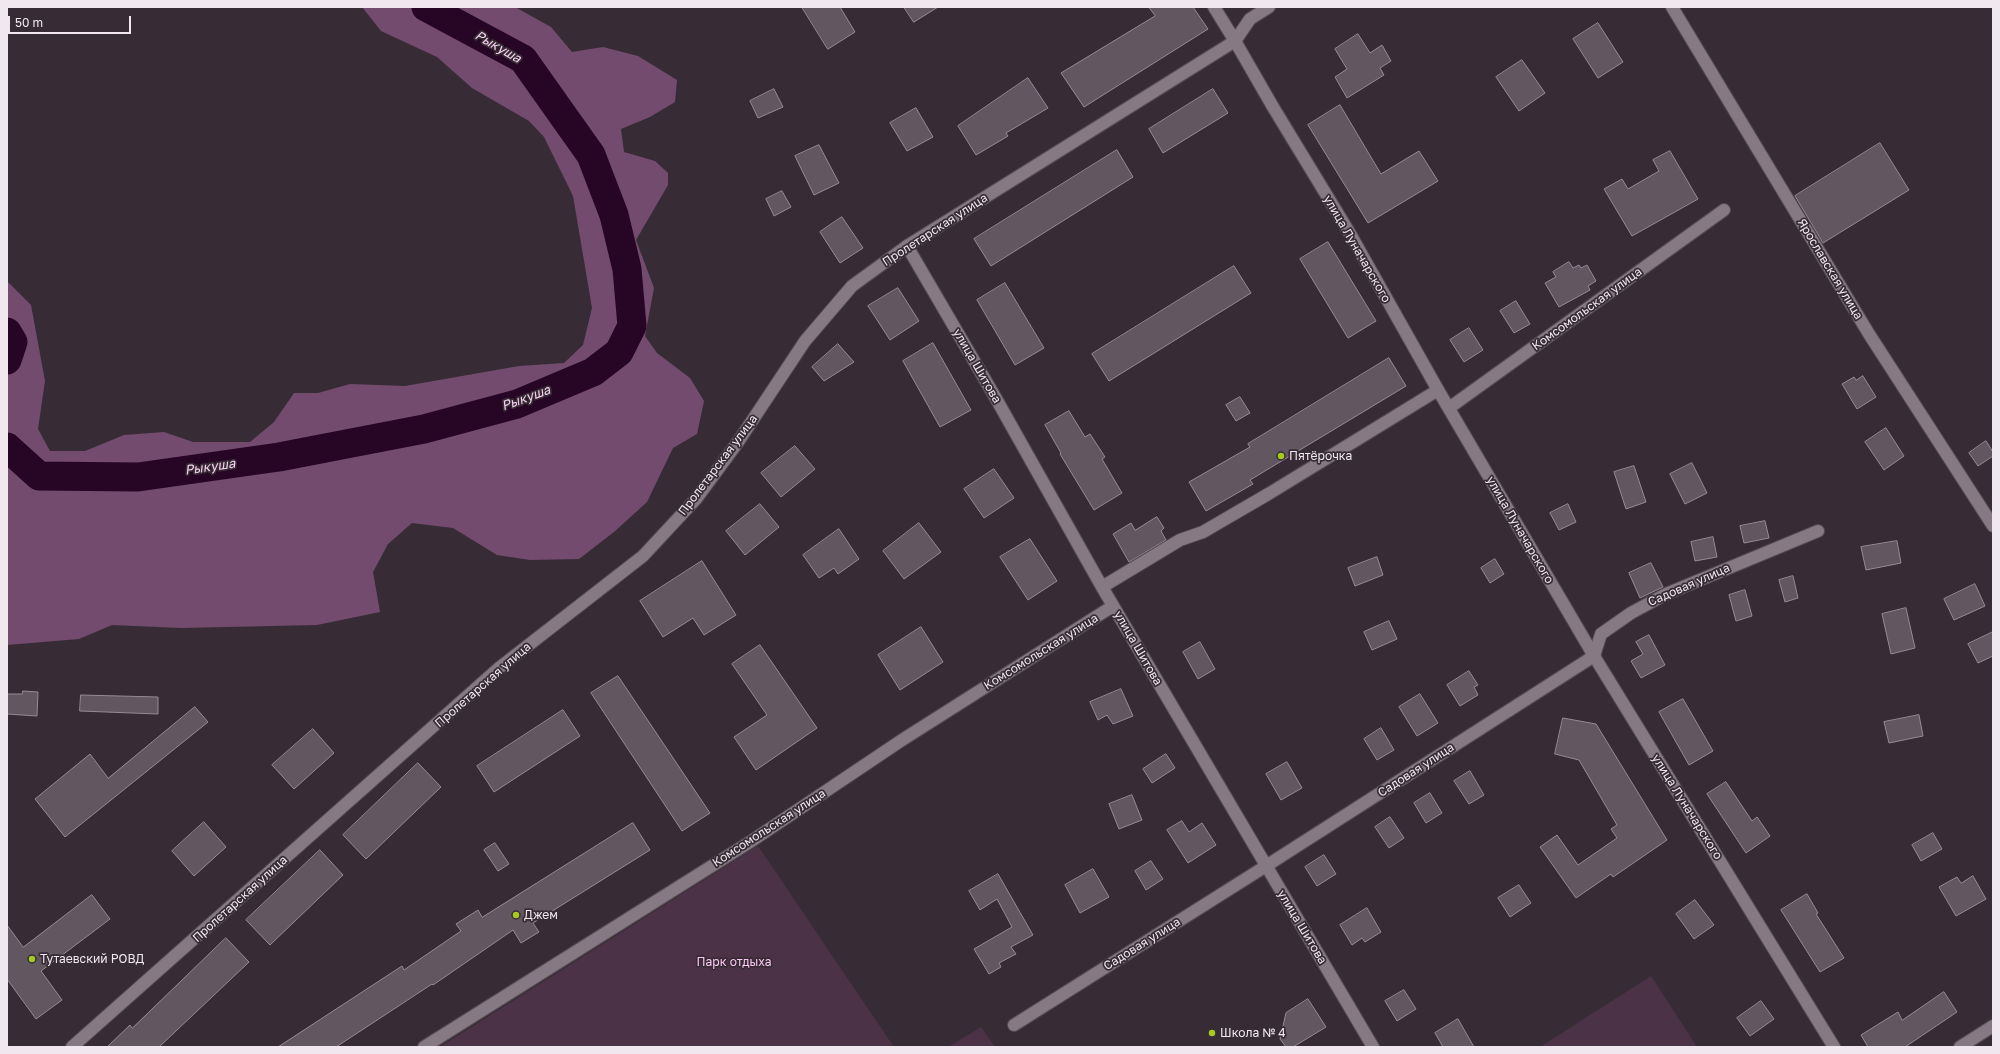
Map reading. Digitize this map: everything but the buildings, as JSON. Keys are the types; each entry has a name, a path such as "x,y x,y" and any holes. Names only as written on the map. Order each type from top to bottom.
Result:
{"street":[{"name":"улица Луначарского","path":"1214,7 1349,232 1438,390 1594,656 1834,1047"},
{"name":"Пролетарская улица","path":"72,1047 499,668 643,556 696,499 738,442 805,341 852,286 907,246 1235,40 1250,19 1269,7"},
{"name":"Ярославская улица","path":"1672,7 1869,334 1993,526"},
{"name":"Комсомольская улица","path":"1449,408 1724,210"},
{"name":"улица Шитова","path":"907,246 983,376 1113,606 1373,1047"},
{"path":"1102,587 1180,540 1203,532 1270,493 1438,390"},
{"name":"Садовая улица","path":"1014,1025 1594,656 1601,634 1630,613 1672,591 1818,532"},
{"name":"Комсомольская улица","path":"424,1047 750,842 902,740 1113,606"},
{"path":"1960,1047 1993,1026"}],"green space":[{"name":"Парк отдыха","path":"758,846 894,1047 440,1047"},
{"path":"1651,976 1697,1047 1540,1047"},
{"path":"981,1027 995,1047 948,1047"}],"shaded area":[{"path":"362,7 515,7 551,27 572,52 603,47 638,56 677,80 675,102 650,117 621,129 624,152 655,161 668,173 668,185 636,240 654,288 645,336 657,353 690,378 704,401 697,434 673,448 647,502 614,532 579,559 530,560 497,555 453,528 412,523 388,544 373,572 380,612 317,625 181,628 112,625 79,639 7,645 7,281 31,305 45,381 38,429 50,451 85,451 124,435 164,432 193,442 250,442 274,422 294,393 318,393 350,384 405,386 519,366 564,363 583,345 592,308 573,196 544,137 529,121 472,88 437,57 381,31"}],"waterway":[{"name":"Рыкуша","path":"7,447 39,476 138,477 279,457 424,429 517,404 593,372 619,352 632,326 627,269 614,215 591,155 523,59 426,7"},
{"name":"Рыкуша","path":"7,332 13,342 7,360"}],"place":[{"name":"Пятёрочка","path":"1281,456"},
{"name":"Джем","path":"516,915"},
{"name":"Тутаевский РОВД","path":"32,959"},
{"name":"Школа № 4","path":"1212,1033"}]}
